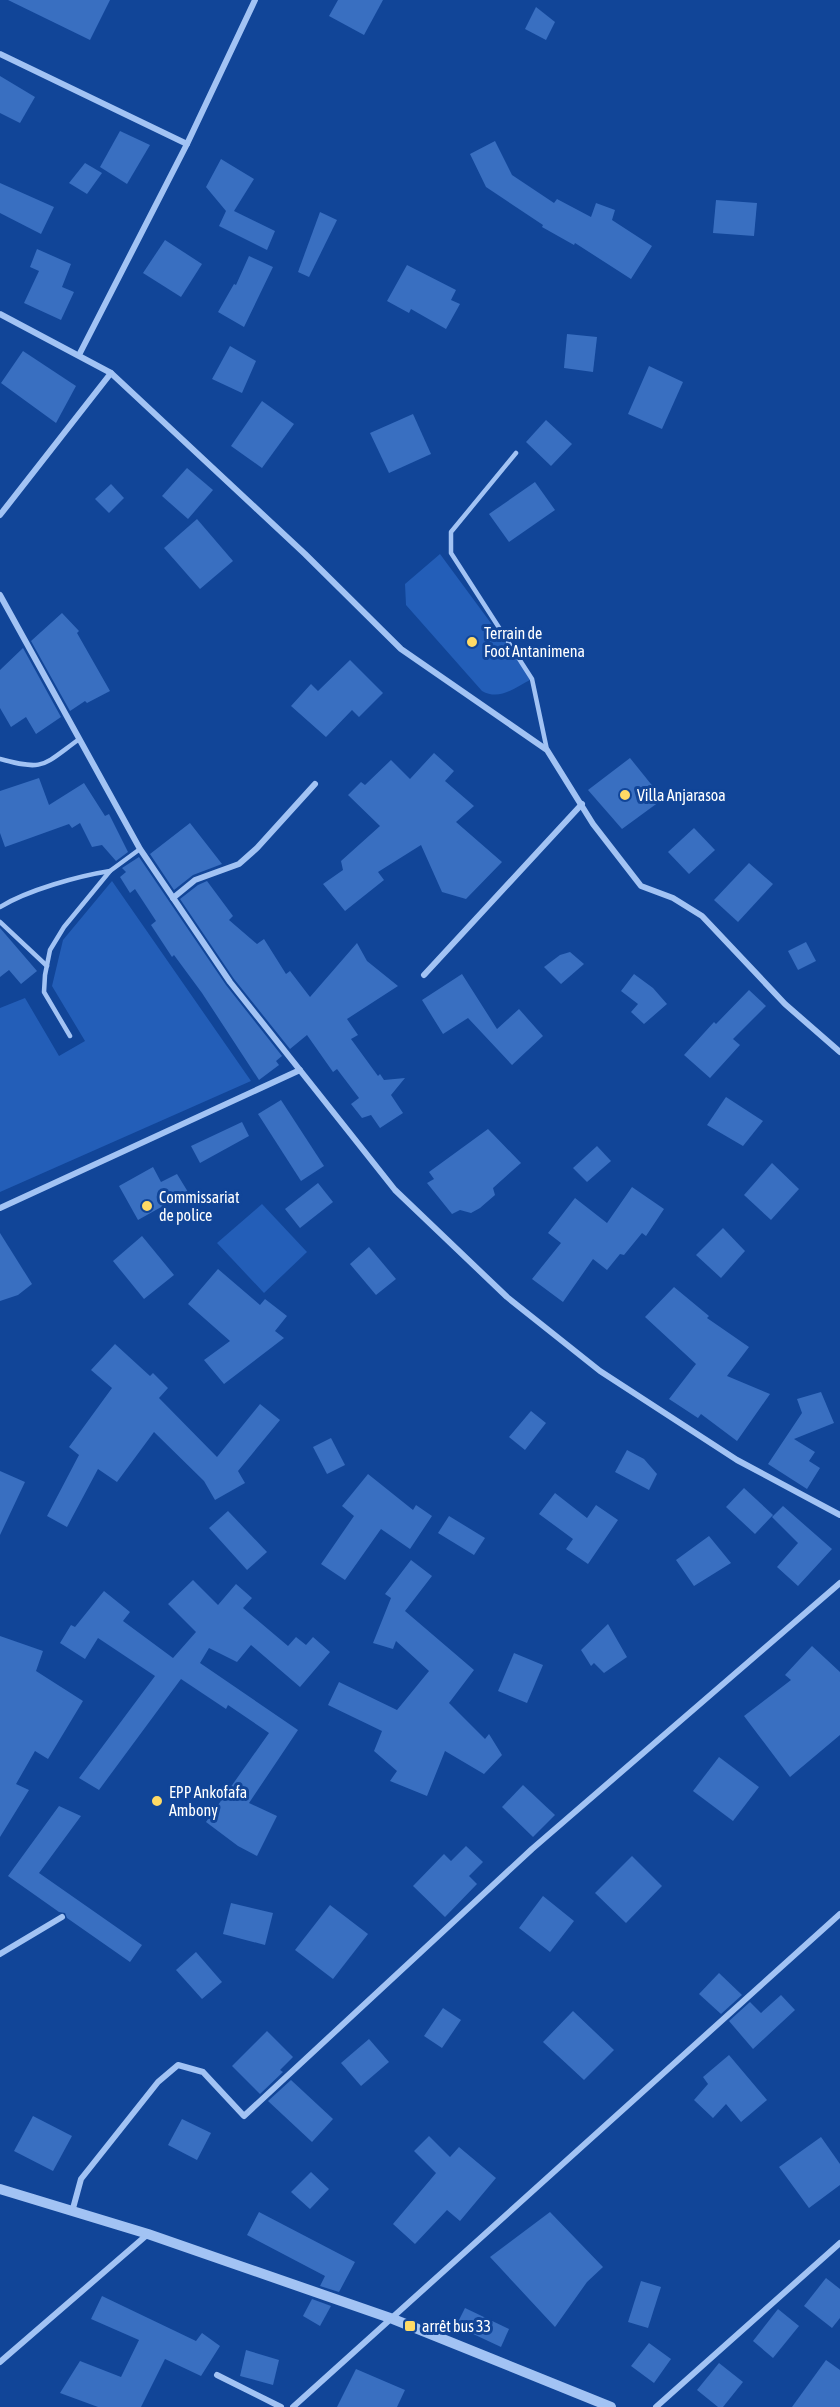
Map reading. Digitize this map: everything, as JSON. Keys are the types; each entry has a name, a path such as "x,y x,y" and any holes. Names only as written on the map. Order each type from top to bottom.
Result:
{"street":[{"path":"80,355 187,144 255,0"},
{"path":"0,54 187,144"},
{"path":"0,314 111,373 305,554 401,649 547,750 593,824 641,886 673,898 702,916 785,1004 840,1052"},
{"path":"0,515 111,373"},
{"path":"0,595 140,849 230,982 395,1190 507,1297 600,1371 737,1460 840,1515"},
{"path":"173,898 195,880 239,864 257,848 315,784"},
{"path":"424,975 582,804"},
{"path":"0,1208 300,1070"},
{"path":"72,2212 81,2179 158,2082 178,2065 203,2072 244,2116 532,1849 840,1583"},
{"path":"293,2407 840,1914"},
{"path":"0,1954 62,1917"},
{"path":"0,2189 148,2234 393,2319 611,2407"},
{"path":"0,2362 148,2234"},
{"path":"656,2407 840,2243"},
{"path":"217,2375 281,2407"}],"lane":[{"path":"516,453 451,532 451,553 532,680 547,750"},
{"path":"0,759 30,767 46,763 78,740"},
{"path":"70,1036 44,992 50,950 64,927 110,871 140,849"},
{"path":"0,907 14,898 110,871"},
{"path":"0,922 47,966"}],"shaded area":[{"name":"Terrain de Foot Antanimena","path":"440,554 532,679 501,694 495,695 482,691 406,605 405,584"},
{"path":"112,881 251,1081 0,1192 0,1008 25,998 59,1056 85,1041 52,986 63,940"},
{"path":"262,1204 307,1252 264,1293 217,1243"}],"building":[{"path":"8,0 110,0 90,40"},
{"path":"338,0 383,0 364,35 329,16"},
{"path":"536,7 555,22 546,40 525,29"},
{"path":"0,76 35,97 20,123 0,113"},
{"path":"120,131 150,145 127,184 100,167"},
{"path":"495,141 512,175 554,203 557,199 591,217 596,203 615,210 612,220 652,246 631,279 575,243 574,245 542,227 543,225 486,187 470,154"},
{"path":"221,159 254,179 234,211 275,231 267,250 219,226 226,211 206,187"},
{"path":"85,163 102,173 87,194 69,183"},
{"path":"0,183 54,207 41,234 0,213"},
{"path":"716,200 757,203 754,236 713,233"},
{"path":"320,212 337,220 309,277 298,272"},
{"path":"165,240 202,264 181,297 143,273"},
{"path":"37,249 71,264 62,287 74,292 61,320 24,303 39,271 30,267"},
{"path":"249,256 273,267 244,327 218,312 234,284 236,285"},
{"path":"407,265 456,290 451,300 460,304 446,329 411,309 409,313 387,301"},
{"path":"567,334 597,337 593,372 564,368"},
{"path":"230,346 256,361 242,393 212,379"},
{"path":"23,351 76,386 56,423 1,383"},
{"path":"649,366 683,382 662,429 628,414"},
{"path":"262,401 294,424 262,468 231,446"},
{"path":"413,414 431,454 389,473 370,433"},
{"path":"546,420 572,444 551,466 526,442"},
{"path":"187,468 213,490 188,519 162,496"},
{"path":"535,482 555,510 509,542 489,514"},
{"path":"111,484 124,498 109,513 95,499"},
{"path":"197,519 233,561 200,589 164,548"},
{"path":"62,613 79,631 77,633 110,691 87,703 85,701 70,711 31,641"},
{"path":"23,648 61,717 36,734 26,717 11,727 0,708 0,670"},
{"path":"350,660 383,693 359,717 352,710 326,737 291,706 311,684 318,691"},
{"path":"434,753 454,771 445,781 474,806 456,822 502,862 466,899 442,892 421,845 378,872 384,880 345,911 323,884 343,870 341,861 380,826 348,795 361,782 365,785 391,760 410,779"},
{"name":"Villa Anjarasoa","path":"630,758 663,799 622,829 588,790"},
{"path":"39,778 49,805 84,783 105,816 109,814 128,852 116,861 102,845 92,847 80,823 72,828 69,824 5,847 0,833 0,791"},
{"path":"190,823 222,864 193,875 174,890 150,854"},
{"path":"694,828 715,850 689,874 668,852"},
{"path":"139,857 226,985 282,1056 276,1061 279,1065 259,1080 202,993 174,955 172,957 151,925 156,921 135,889 130,893 120,877 126,872 122,868"},
{"path":"749,863 773,884 738,922 714,900"},
{"path":"207,881 233,916 229,920 257,944 264,939 286,974 290,971 310,997 357,943 367,961 398,986 347,1019 358,1035 351,1039 378,1076 380,1074 384,1080 405,1078 391,1095 403,1113 380,1128 371,1115 362,1118 351,1104 359,1098 337,1069 333,1072 307,1035 290,1049 234,979 180,899"},
{"path":"0,928 37,971 21,984 9,970 0,977"},
{"path":"806,942 816,961 798,970 788,951"},
{"path":"570,952 584,964 561,984 544,967 560,955"},
{"path":"462,974 497,1029 519,1009 543,1036 512,1065 468,1018 443,1034 422,1000"},
{"path":"634,974 653,988 667,1004 644,1024 631,1012 638,1004 621,991"},
{"path":"749,990 766,1006 733,1039 740,1045 710,1078 684,1055 714,1022 716,1024"},
{"path":"726,1097 763,1121 743,1146 707,1125"},
{"path":"281,1100 324,1166 301,1181 258,1114"},
{"path":"242,1122 249,1136 200,1163 191,1146"},
{"path":"488,1129 521,1163 493,1188 495,1195 480,1208 471,1213 460,1210 452,1214 427,1183 434,1179 429,1172"},
{"path":"597,1146 611,1161 587,1182 573,1168"},
{"path":"772,1163 799,1189 771,1220 744,1195"},
{"name":"Commissariat de police","path":"153,1167 161,1182 177,1174 188,1192 138,1220 119,1186"},
{"path":"318,1183 333,1202 300,1228 285,1209"},
{"path":"632,1187 664,1209 646,1236 642,1233 624,1255 620,1254 607,1270 593,1259 563,1302 532,1279 561,1243 548,1233 575,1198 607,1223"},
{"path":"723,1228 745,1251 721,1278 696,1255"},
{"path":"0,1233 32,1284 18,1295 0,1301"},
{"path":"142,1236 174,1275 144,1299 113,1261"},
{"path":"369,1247 396,1279 376,1295 350,1264"},
{"path":"218,1269 260,1305 265,1299 287,1316 275,1331 284,1338 224,1384 204,1360 230,1341 188,1304"},
{"path":"674,1287 709,1316 707,1318 749,1347 727,1376 770,1394 737,1441 701,1414 698,1418 669,1399 696,1364 645,1317"},
{"path":"115,1344 150,1376 153,1373 168,1388 159,1398 217,1457 260,1404 280,1420 238,1471 245,1483 215,1500 204,1481 154,1432 117,1482 98,1469 67,1527 47,1516 79,1455 69,1447 112,1388 91,1370"},
{"path":"821,1392 834,1423 794,1439 815,1452 809,1461 820,1468 807,1489 768,1464 802,1413 797,1399"},
{"path":"531,1411 546,1423 525,1450 509,1437"},
{"path":"331,1438 345,1465 327,1474 313,1447"},
{"path":"627,1450 644,1459 657,1474 649,1490 615,1472"},
{"path":"0,1471 25,1482 0,1535"},
{"path":"368,1474 413,1510 416,1505 432,1516 410,1549 381,1529 345,1580 321,1564 354,1516 342,1506"},
{"path":"744,1488 773,1515 755,1534 726,1507"},
{"path":"555,1493 587,1518 596,1505 618,1520 588,1564 566,1549 573,1539 539,1514"},
{"path":"783,1506 832,1549 798,1586 777,1567 798,1543 772,1517"},
{"path":"228,1511 267,1552 247,1570 209,1528"},
{"path":"449,1516 485,1538 474,1555 438,1533"},
{"path":"709,1536 731,1563 694,1586 676,1560"},
{"path":"411,1560 432,1576 405,1611 474,1670 449,1703 485,1739 489,1734 502,1755 484,1774 445,1751 427,1796 390,1781 397,1771 374,1751 382,1731 328,1705 339,1682 397,1710 429,1671 396,1641 393,1649 373,1643 391,1598 385,1594"},
{"path":"193,1580 218,1605 236,1584 252,1598 243,1608 288,1646 296,1637 306,1645 313,1637 330,1652 300,1687 251,1645 237,1662 209,1648 200,1663 298,1730 249,1803 277,1816 257,1856 238,1846 206,1822 269,1733 228,1705 226,1709 181,1679 99,1790 79,1778 155,1676 98,1638 85,1659 60,1643 71,1625 75,1627 104,1591 130,1612 123,1621 173,1658 196,1632 168,1604"},
{"path":"608,1624 627,1657 604,1673 594,1663 591,1666 581,1650"},
{"path":"0,1636 43,1651 36,1671 83,1701 48,1759 35,1751 16,1784 29,1790 0,1837"},
{"path":"812,1646 840,1672 840,1735 790,1777 744,1716 791,1680 785,1675"},
{"path":"514,1653 543,1665 527,1703 498,1691"},
{"path":"719,1757 759,1787 733,1821 693,1791"},
{"path":"523,1785 555,1815 533,1837 502,1807"},
{"path":"59,1806 81,1816 39,1873 142,1945 130,1962 67,1918 65,1913 59,1912 8,1876"},
{"path":"466,1846 483,1862 469,1876 477,1884 445,1917 413,1886 444,1854 451,1861"},
{"path":"632,1856 662,1886 626,1923 595,1893"},
{"path":"543,1896 574,1921 550,1952 519,1928"},
{"path":"231,1903 273,1913 265,1945 223,1934"},
{"path":"330,1905 368,1934 333,1979 295,1950"},
{"path":"196,1952 222,1982 202,1999 176,1970"},
{"path":"719,1973 742,1995 721,2014 699,1994"},
{"path":"781,1995 795,2010 753,2049 729,2021 750,2002 761,2013"},
{"path":"443,2008 461,2020 442,2048 424,2036"},
{"path":"573,2011 614,2050 584,2080 543,2042"},
{"path":"267,2031 293,2057 280,2070 283,2072 260,2094 232,2066"},
{"path":"369,2039 389,2062 361,2086 341,2063"},
{"path":"729,2055 767,2100 741,2122 726,2104 713,2118 694,2100 708,2084 703,2077"},
{"path":"291,2080 333,2119 312,2142 268,2101"},
{"path":"33,2116 72,2136 53,2171 14,2151"},
{"path":"182,2119 211,2133 197,2160 168,2145"},
{"path":"429,2136 450,2157 459,2147 496,2178 460,2221 447,2210 415,2244 393,2224 436,2173 414,2151"},
{"path":"821,2137 840,2164 840,2185 809,2208 779,2167"},
{"path":"311,2172 329,2189 310,2209 291,2192"},
{"path":"259,2212 355,2262 339,2292 320,2286 325,2276 247,2235"},
{"path":"550,2212 603,2267 587,2282 555,2327 490,2257"},
{"path":"826,2278 840,2289 840,2318 832,2328 804,2306"},
{"path":"641,2281 661,2287 648,2328 628,2322"},
{"path":"102,2296 196,2341 202,2333 220,2346 201,2376 165,2359 141,2407 98,2407 60,2393 80,2361 121,2377 139,2340 91,2319"},
{"path":"312,2299 331,2306 320,2326 303,2316"},
{"path":"465,2308 509,2329 501,2347 456,2326"},
{"path":"778,2309 799,2326 773,2358 753,2341"},
{"path":"649,2343 671,2359 654,2383 631,2366"},
{"path":"246,2350 279,2360 273,2385 240,2376"},
{"path":"826,2360 840,2370 840,2407 792,2407"},
{"path":"719,2363 743,2382 723,2407 718,2407 697,2390"},
{"path":"356,2369 405,2390 397,2407 337,2407"}],"place":[{"name":"Terrain de Foot Antanimena","path":"472,642"},
{"name":"Villa Anjarasoa","path":"625,795"},
{"name":"Commissariat de police","path":"147,1206"},
{"name":"EPP Ankofafa Ambony","path":"157,1801"},
{"name":"arrêt bus 33","path":"410,2326"}]}
